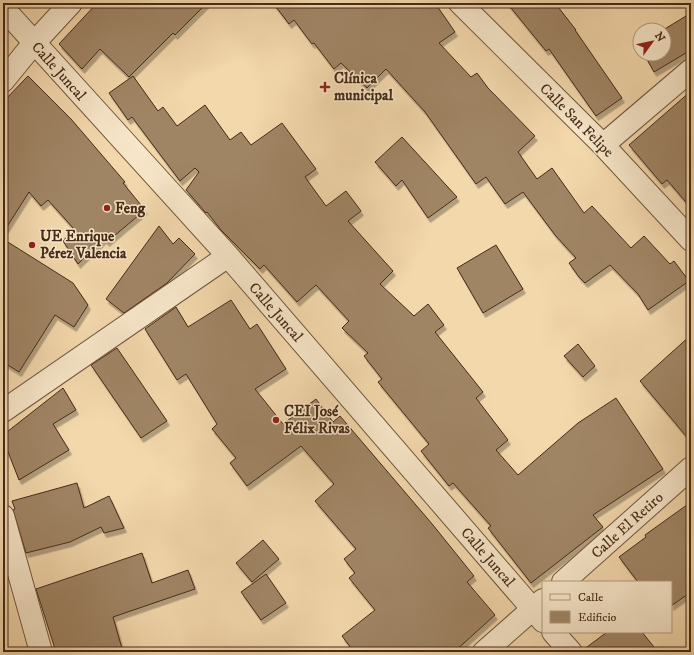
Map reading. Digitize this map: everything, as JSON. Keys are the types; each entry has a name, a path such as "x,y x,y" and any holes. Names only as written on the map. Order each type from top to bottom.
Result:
{"street":[{"path":"3,81 34,43 71,3"},
{"name":"Calle San Felipe","path":"460,3 603,145 691,240"},
{"name":"Calle Juncal","path":"3,8 228,256 540,610"},
{"path":"603,145 691,70"},
{"path":"3,411 228,256"},
{"name":"Calle El Retiro","path":"564,581 691,468"},
{"path":"3,516 41,652"},
{"path":"484,652 540,610"},
{"path":"554,633 571,652"}],"building":[{"path":"97,3 207,3 175,35 173,33 129,77 100,49 82,69 59,44"},
{"path":"273,3 435,3 455,32 439,43 471,77 477,73 488,88 535,136 518,152 537,179 552,168 584,213 592,206 631,248 644,236 670,264 674,261 689,281 648,310 638,294 610,265 585,283 569,263 576,258 555,235 523,192 505,204 486,177 476,184 425,112 386,69 367,88 341,63 334,69 314,43 312,44 294,20 289,24"},
{"path":"507,3 555,3 576,30 622,98 596,116 549,49 546,51"},
{"path":"691,13 691,50 672,61 672,25"},
{"path":"648,62 671,62 654,72"},
{"path":"28,76 71,119 125,182 123,183 145,210 107,242 104,239 78,264 63,241 74,229 48,200 41,206 29,192 3,233 3,102"},
{"path":"133,76 158,111 163,107 177,126 205,105 230,140 241,132 251,145 282,123 316,169 305,177 326,206 346,191 361,211 348,221 393,271 380,284 414,316 428,304 444,325 435,332 483,392 476,398 508,440 496,450 518,475 578,423 616,398 663,469 593,515 603,527 531,583 488,528 491,526 453,483 449,486 421,451 429,444 378,382 382,379 364,356 368,353 342,328 349,321 316,285 297,302 264,265 260,269 221,230 207,212 206,213 186,190 199,172 195,168 180,181 132,117 128,120 109,93"},
{"path":"691,91 691,208 667,180 662,184 629,145"},
{"path":"402,137 457,197 428,218 402,180 396,186 375,162"},
{"path":"159,226 173,244 179,238 195,254 167,283 124,313 106,299"},
{"path":"3,239 73,283 88,305 74,327 55,315 19,372 3,362"},
{"path":"496,245 523,289 483,313 457,268"},
{"path":"231,300 250,329 257,324 286,369 255,389 283,424 316,399 333,422 340,416 433,525 474,576 467,582 495,615 454,652 354,652 342,636 375,610 349,578 355,573 344,559 356,549 315,501 334,484 301,446 247,486 230,463 236,458 212,429 217,424 186,374 177,380 145,329 176,307 188,327"},
{"path":"691,335 691,442 640,381"},
{"path":"578,344 595,366 583,377 564,356"},
{"path":"117,348 167,421 141,438 91,365"},
{"path":"63,388 76,410 53,424 69,450 19,480 3,439 3,435"},
{"path":"77,483 84,508 109,496 124,528 104,533 101,527 70,542 26,553 13,510 15,509 12,501"},
{"path":"691,502 691,592 672,605 672,581 637,581 619,557 646,537 645,535"},
{"path":"263,540 279,559 252,582 236,563"},
{"path":"142,553 152,583 188,570 195,589 113,617 123,652 56,652 36,589"},
{"path":"266,574 286,603 261,620 241,592"},
{"path":"606,633 643,633 658,652 583,652 583,650"}],"place":[{"name":"Clínica municipal","path":"325,87"},
{"name":"Feng","path":"107,208"},
{"name":"UE Enrique Pérez Valencia","path":"32,245"},
{"name":"CEI José Félix Rivas","path":"276,420"}]}
